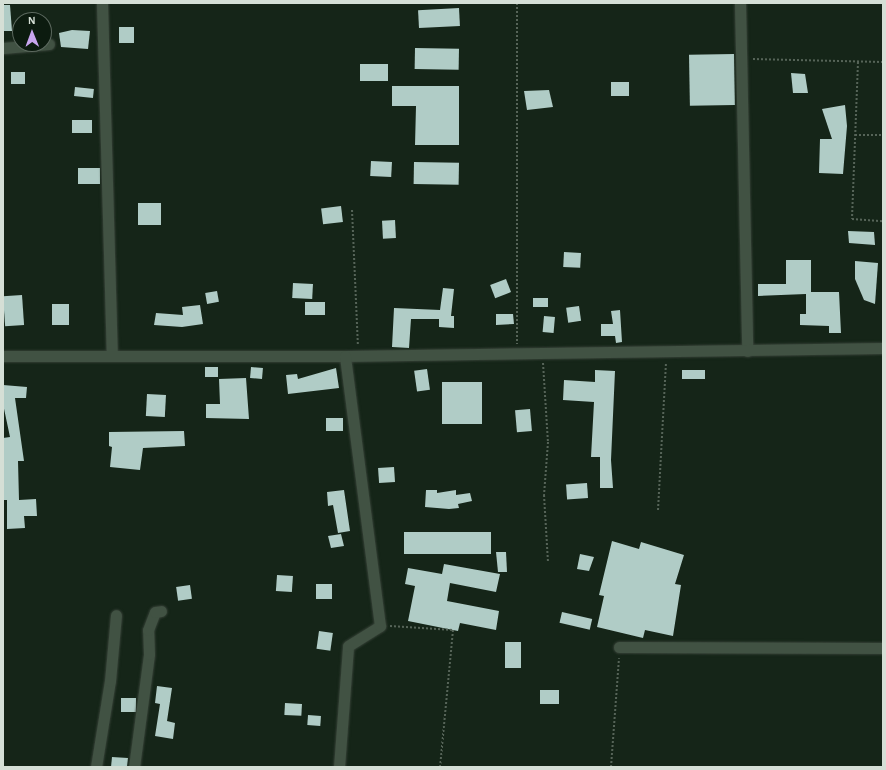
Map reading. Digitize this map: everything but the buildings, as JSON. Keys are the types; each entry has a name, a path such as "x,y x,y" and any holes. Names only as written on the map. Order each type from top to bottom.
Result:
{"street":[{"path":"102,3 112,354"},
{"path":"740,3 747,351"},
{"path":"3,356 112,354 359,356 883,348"},
{"path":"339,767 348,646 380,626 345,356"},
{"path":"134,767 149,654 148,630 155,612 161,611"},
{"path":"96,767 110,681 116,615"},
{"path":"619,647 883,648"}],"path":[{"path":"517,3 517,354"},
{"path":"742,58 883,62"},
{"path":"858,62 852,220 883,221"},
{"path":"855,134 883,135"},
{"path":"352,210 359,356"},
{"path":"658,510 666,352"},
{"path":"543,354 548,442 544,495 548,562"},
{"path":"380,626 452,630 440,767"},
{"path":"611,767 619,647"}]}
